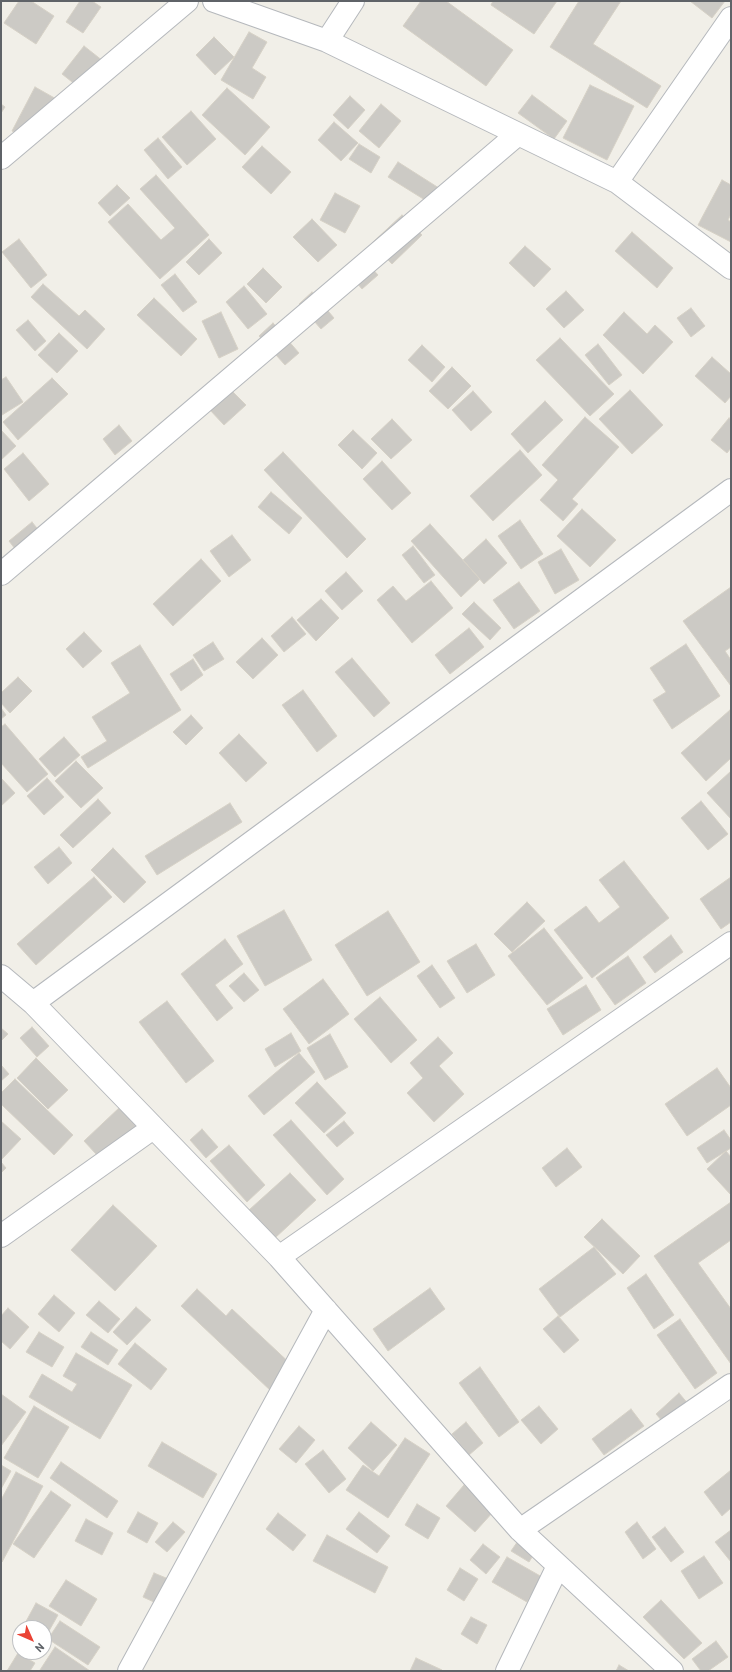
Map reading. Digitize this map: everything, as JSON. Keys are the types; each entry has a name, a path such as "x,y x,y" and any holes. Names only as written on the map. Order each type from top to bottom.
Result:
{"street":[{"path":"1,158 187,1"},
{"path":"214,1 327,41 617,182 731,268"},
{"path":"327,41 353,1"},
{"path":"617,182 731,18"},
{"path":"1,574 518,134"},
{"path":"33,1003 731,490"},
{"path":"279,1257 731,943"},
{"path":"1,976 33,1003 279,1257 520,1530 672,1671"},
{"path":"1,1236 153,1128"},
{"path":"129,1671 326,1310"},
{"path":"520,1530 731,1385"},
{"path":"507,1671 558,1566"}],"building":[{"path":"19,1 31,1 54,16 36,44 4,23"},
{"path":"80,1 92,1 101,7 83,33 66,22"},
{"path":"421,1 446,1 513,50 486,86 403,26"},
{"path":"493,1 557,1 534,34 491,5"},
{"path":"579,1 621,1 593,44 661,86 647,108 550,47"},
{"path":"690,1 725,1 712,18"},
{"path":"249,32 267,42 252,68 266,77 253,99 221,80"},
{"path":"214,37 234,57 215,75 196,55"},
{"path":"84,46 103,61 81,89 62,74"},
{"path":"590,85 634,106 607,160 563,138"},
{"path":"35,87 58,100 36,143 12,131"},
{"path":"227,88 270,127 245,155 202,115"},
{"path":"532,95 567,121 554,139 518,113"},
{"path":"350,96 365,110 348,129 333,115"},
{"path":"1,104 5,107 1,113"},
{"path":"381,104 401,121 379,148 359,131"},
{"path":"191,111 216,139 187,165 162,137"},
{"path":"334,122 358,143 341,161 318,140"},
{"path":"158,138 182,167 168,179 144,150"},
{"path":"359,144 380,157 371,173 349,159"},
{"path":"262,146 291,172 271,194 242,167"},
{"path":"398,162 442,190 433,205 388,177"},
{"path":"156,175 209,235 160,279 108,222 128,204 161,240 175,228 140,189"},
{"path":"722,180 731,185 731,214 728,220 731,222 731,242 698,225"},
{"path":"117,185 130,198 110,216 98,203"},
{"path":"335,193 360,206 345,233 320,220"},
{"path":"402,215 422,235 392,264 372,243"},
{"path":"312,219 337,245 318,262 293,237"},
{"path":"632,232 673,268 657,288 615,251"},
{"path":"19,239 47,275 31,288 2,252"},
{"path":"209,239 222,253 199,275 186,262"},
{"path":"525,246 551,269 534,287 509,263"},
{"path":"361,256 378,275 362,289 346,270"},
{"path":"263,268 282,287 266,303 247,284"},
{"path":"175,274 197,302 183,312 161,285"},
{"path":"43,284 79,316 85,310 105,329 87,349 31,297"},
{"path":"244,286 267,314 248,329 226,302"},
{"path":"566,291 584,310 564,328 546,309"},
{"path":"312,292 334,318 321,329 299,304"},
{"path":"154,298 197,339 181,356 137,315"},
{"path":"691,308 705,326 691,337 677,318"},
{"path":"221,312 238,349 219,358 202,321"},
{"path":"624,312 647,334 655,325 673,342 643,374 603,335"},
{"path":"28,320 46,341 35,351 16,330"},
{"path":"273,323 299,353 285,365 259,336"},
{"path":"59,333 78,351 57,373 38,355"},
{"path":"560,338 614,394 590,416 536,360"},
{"path":"598,344 622,375 609,385 585,355"},
{"path":"422,345 445,367 432,382 408,360"},
{"path":"712,357 731,374 731,396 725,403 695,376"},
{"path":"452,367 471,386 448,409 429,391"},
{"path":"6,377 23,402 2,415 1,380"},
{"path":"52,378 68,394 18,440 3,422"},
{"path":"230,389 246,405 224,425 209,409"},
{"path":"630,390 663,425 632,454 599,419"},
{"path":"473,391 492,412 471,431 452,410"},
{"path":"545,401 563,420 528,453 511,434"},
{"path":"585,417 619,447 572,499 578,504 563,521 540,500 558,480 542,465"},
{"path":"729,418 731,419 731,448 727,453 711,440"},
{"path":"392,419 412,440 391,459 371,439"},
{"path":"119,425 132,441 115,455 103,439"},
{"path":"1,430 16,446 1,460"},
{"path":"353,430 377,453 362,469 338,445"},
{"path":"520,450 542,475 493,521 470,496"},
{"path":"283,452 366,539 347,558 264,470"},
{"path":"23,453 49,484 29,501 4,469"},
{"path":"382,461 411,493 392,510 363,479"},
{"path":"271,492 302,518 289,534 258,507"},
{"path":"582,509 616,540 590,567 557,536"},
{"path":"520,520 543,554 521,569 498,536"},
{"path":"32,522 49,543 25,562 9,541"},
{"path":"430,524 480,579 461,597 411,541"},
{"path":"232,535 251,560 229,577 210,551"},
{"path":"486,539 507,563 484,584 463,560"},
{"path":"413,546 435,575 424,583 402,555"},
{"path":"561,549 579,580 555,594 538,562"},
{"path":"201,559 221,581 173,626 153,604"},
{"path":"346,572 363,591 342,610 325,591"},
{"path":"431,581 453,608 412,643 377,600 393,586 406,601"},
{"path":"519,582 540,611 514,629 493,600"},
{"path":"731,587 731,647 725,651 731,660 731,686 683,621"},
{"path":"321,599 339,618 316,641 297,620"},
{"path":"474,602 501,628 490,640 462,614"},
{"path":"292,617 306,634 284,652 271,636"},
{"path":"469,628 484,647 450,674 435,655"},
{"path":"84,632 102,651 83,668 66,649"},
{"path":"262,638 278,655 253,679 236,662"},
{"path":"213,642 224,659 204,671 193,655"},
{"path":"686,644 720,696 672,729 653,700 666,692 650,668"},
{"path":"140,645 181,710 88,768 81,757 107,741 92,717 130,693 111,663"},
{"path":"352,658 390,703 374,717 335,672"},
{"path":"193,659 203,675 181,691 170,674"},
{"path":"18,677 32,691 10,713 1,703 1,693"},
{"path":"303,690 337,736 317,752 282,705"},
{"path":"1,708 6,715 1,719"},
{"path":"730,710 731,758 706,781 681,753"},
{"path":"191,715 203,728 186,745 173,732"},
{"path":"5,724 48,774 27,792 1,763 1,727"},
{"path":"239,734 267,763 246,782 219,753"},
{"path":"64,737 80,755 55,777 39,759"},
{"path":"76,761 103,788 81,808 55,781"},
{"path":"731,771 731,819 707,793"},
{"path":"1,778 15,793 1,806"},
{"path":"47,778 64,797 44,815 27,796"},
{"path":"98,799 111,813 73,848 60,835"},
{"path":"701,801 728,834 708,850 681,818"},
{"path":"230,803 242,822 157,875 145,856"},
{"path":"59,847 72,863 48,884 34,867"},
{"path":"113,848 146,882 124,903 91,870"},
{"path":"624,861 669,918 592,978 554,930 586,906 599,923 620,907 599,880"},
{"path":"94,877 112,897 36,965 17,944"},
{"path":"731,877 731,922 721,929 700,899"},
{"path":"527,902 545,921 512,952 494,934"},
{"path":"284,910 312,960 265,986 237,936"},
{"path":"388,911 420,962 367,996 335,945"},
{"path":"544,928 583,978 547,1005 508,956"},
{"path":"671,935 683,952 655,973 643,957"},
{"path":"225,939 243,964 215,985 233,1008 217,1021 181,974"},
{"path":"476,944 495,975 467,993 447,961"},
{"path":"628,956 646,983 615,1005 596,978"},
{"path":"432,965 455,998 440,1008 417,976"},
{"path":"244,973 259,990 244,1002 229,986"},
{"path":"323,979 349,1014 309,1044 283,1009"},
{"path":"586,985 601,1010 563,1035 547,1009"},
{"path":"380,997 417,1040 391,1063 354,1019"},
{"path":"167,1001 214,1061 186,1083 139,1022"},
{"path":"32,1027 49,1046 37,1057 20,1038"},
{"path":"1,1028 8,1034 1,1041"},
{"path":"291,1033 301,1051 275,1067 265,1049"},
{"path":"330,1034 348,1067 325,1080 307,1048"},
{"path":"438,1037 453,1053 439,1066 464,1094 434,1122 407,1093 423,1078 410,1063"},
{"path":"299,1053 315,1072 264,1115 248,1096"},
{"path":"36,1058 68,1090 48,1109 17,1078"},
{"path":"1,1065 9,1074 1,1081"},
{"path":"717,1068 731,1088 731,1105 687,1136 665,1104"},
{"path":"15,1079 73,1135 54,1155 1,1104 1,1093"},
{"path":"317,1082 346,1113 324,1133 295,1103"},
{"path":"120,1107 144,1133 108,1167 84,1141"},
{"path":"291,1120 344,1179 327,1195 273,1135"},
{"path":"1,1121 21,1139 2,1159 1,1158"},
{"path":"344,1121 354,1133 337,1147 326,1135"},
{"path":"202,1129 218,1147 206,1158 190,1140"},
{"path":"724,1130 731,1140 731,1148 707,1163 697,1148"},
{"path":"229,1145 265,1185 247,1202 210,1161"},
{"path":"567,1148 582,1167 556,1187 542,1168"},
{"path":"726,1151 731,1157 731,1195 707,1169"},
{"path":"1,1162 6,1168 1,1173"},
{"path":"290,1173 316,1200 275,1238 249,1210"},
{"path":"731,1202 731,1240 698,1263 731,1309 731,1364 654,1256"},
{"path":"113,1205 157,1246 115,1291 71,1250"},
{"path":"602,1219 640,1256 623,1274 584,1237"},
{"path":"594,1247 616,1274 560,1317 539,1289"},
{"path":"646,1274 674,1315 654,1329 627,1288"},
{"path":"430,1288 445,1309 388,1351 373,1329"},
{"path":"197,1289 226,1316 232,1309 295,1368 272,1392 181,1306"},
{"path":"54,1295 75,1313 59,1332 38,1314"},
{"path":"99,1301 120,1319 108,1333 86,1315"},
{"path":"136,1307 151,1320 127,1345 113,1332"},
{"path":"8,1308 29,1327 10,1349 1,1341 1,1316"},
{"path":"558,1316 579,1340 564,1353 543,1329"},
{"path":"680,1319 717,1373 695,1389 657,1335"},
{"path":"39,1332 64,1347 52,1367 26,1352"},
{"path":"91,1332 118,1350 108,1365 81,1347"},
{"path":"135,1343 167,1369 151,1390 118,1364"},
{"path":"76,1353 132,1385 100,1439 29,1397 42,1374 72,1392 77,1384 63,1376"},
{"path":"480,1367 519,1422 499,1437 459,1383"},
{"path":"679,1393 694,1411 671,1431 656,1414"},
{"path":"1,1394 26,1412 1,1446"},
{"path":"34,1406 69,1427 38,1478 4,1458"},
{"path":"539,1406 558,1429 541,1444 521,1420"},
{"path":"631,1409 644,1426 604,1455 592,1439"},
{"path":"371,1422 397,1445 373,1471 348,1448"},
{"path":"466,1422 483,1443 469,1455 452,1434"},
{"path":"299,1426 315,1440 296,1463 279,1449"},
{"path":"405,1438 430,1454 388,1518 346,1490 363,1465 379,1476"},
{"path":"162,1442 217,1474 203,1498 148,1466"},
{"path":"323,1450 346,1479 329,1493 305,1464"},
{"path":"61,1462 118,1501 107,1518 50,1478"},
{"path":"1,1465 11,1471 1,1489"},
{"path":"731,1470 731,1508 722,1516 704,1492"},
{"path":"16,1472 43,1486 2,1562 1,1500"},
{"path":"464,1485 493,1512 475,1532 446,1506"},
{"path":"51,1491 71,1505 34,1558 13,1544"},
{"path":"417,1504 440,1518 428,1539 405,1525"},
{"path":"138,1512 158,1523 147,1543 127,1532"},
{"path":"359,1512 390,1536 377,1553 346,1529"},
{"path":"278,1513 306,1535 293,1551 266,1529"},
{"path":"86,1519 113,1533 102,1555 75,1541"},
{"path":"173,1522 185,1532 167,1552 155,1542"},
{"path":"637,1522 656,1549 643,1559 625,1532"},
{"path":"665,1527 684,1552 671,1562 652,1537"},
{"path":"731,1530 731,1562 715,1542"},
{"path":"327,1535 388,1567 375,1593 313,1561"},
{"path":"520,1538 537,1549 529,1562 511,1551"},
{"path":"483,1544 500,1557 486,1574 470,1560"},
{"path":"704,1556 723,1583 699,1599 681,1571"},
{"path":"507,1557 542,1577 527,1602 492,1582"},
{"path":"460,1568 478,1579 464,1601 447,1590"},
{"path":"154,1573 178,1583 167,1608 143,1597"},
{"path":"66,1580 97,1599 81,1626 49,1606"},
{"path":"661,1600 702,1643 684,1659 643,1617"},
{"path":"36,1603 58,1615 52,1626 52,1620 27,1620"},
{"path":"471,1617 487,1625 477,1644 461,1634"},
{"path":"60,1621 100,1647 88,1665 52,1642 52,1633"},
{"path":"716,1641 728,1657 708,1671 701,1671 692,1659"},
{"path":"55,1647 90,1671 41,1671 40,1670 47,1660 52,1660 52,1652"},
{"path":"416,1658 442,1670 410,1671"},
{"path":"14,1660 30,1660 35,1663 30,1671 7,1671"},
{"path":"619,1665 629,1671 616,1671"}]}
